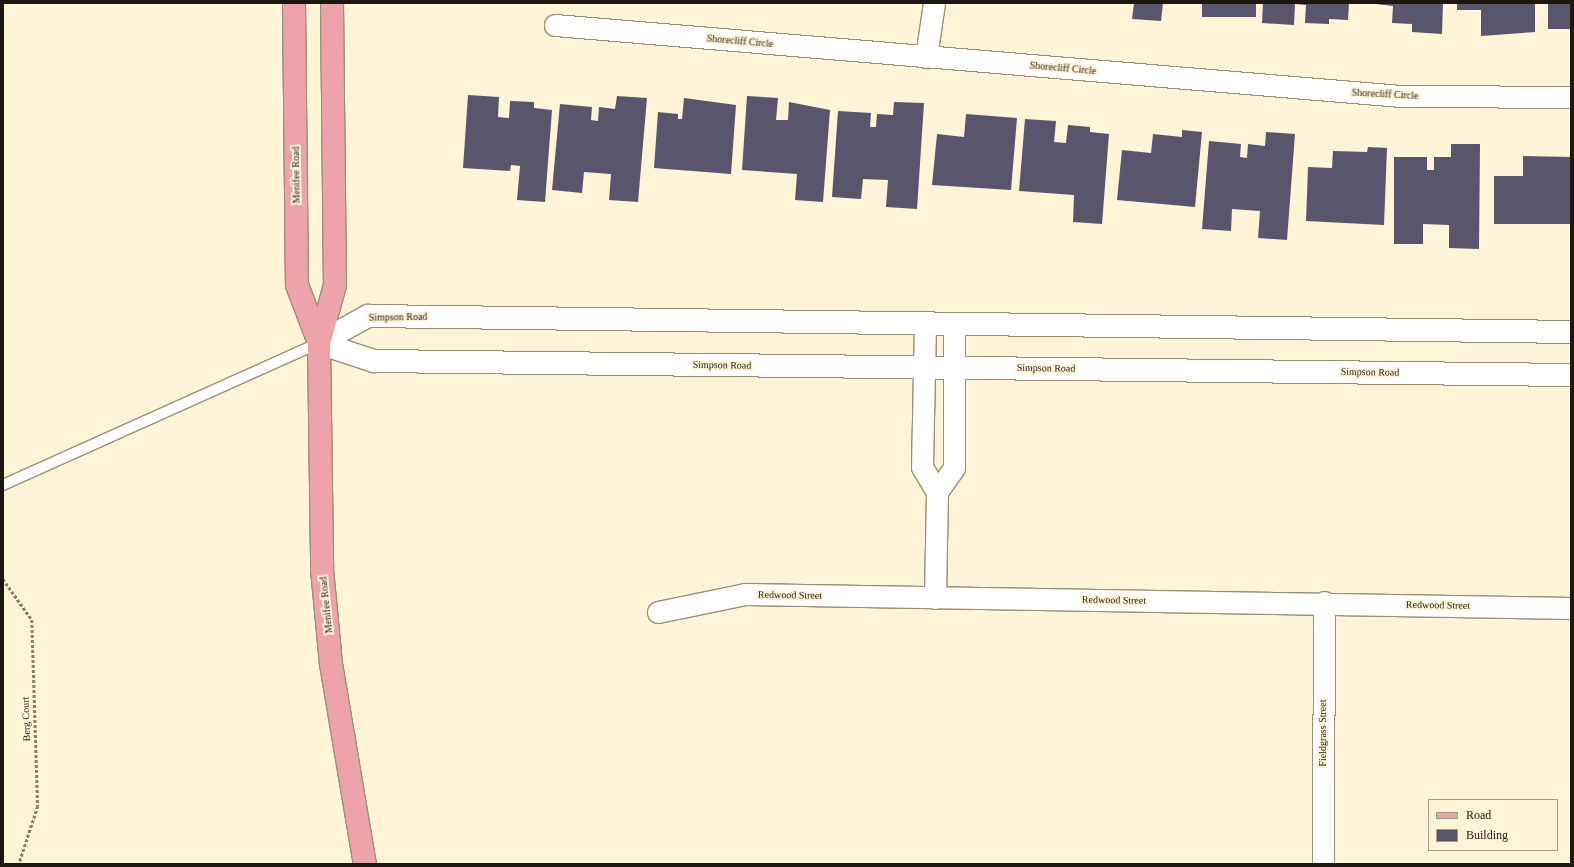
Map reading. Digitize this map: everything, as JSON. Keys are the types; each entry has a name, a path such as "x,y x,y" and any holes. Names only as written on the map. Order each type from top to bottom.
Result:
{"main road":[{"name":"Menifee Road","path":"294,3 297,285 319,343"},
{"name":"Menifee Road","path":"332,3 335,285 319,343 322,569 331,664 365,864"},
{"name":"Simpson Road","path":"319,343 368,316 954,325 1571,332"},
{"name":"Simpson Road","path":"319,343 374,361 1571,374"}],"street":[{"path":"926,57 934,3"},
{"name":"Shorecliff Circle","path":"555,25 1401,96 1571,97"},
{"path":"925,324 922,467 937,492 935,598"},
{"path":"937,492 954,468 954,325"},
{"name":"Redwood Street","path":"658,612 745,594 935,598 1324,602 1571,608"},
{"name":"Fieldgrass Street","path":"1323,864 1324,602"}],"lane":[{"path":"3,485 319,343"}],"path":[{"name":"Berg Court","path":"3,579 32,620 38,806 19,864"}],"building":[{"path":"1134,3 1163,3 1161,21 1132,19"},
{"path":"1202,3 1256,3 1256,17 1202,17"},
{"path":"1263,3 1349,3 1348,20 1329,19 1329,24 1305,23 1306,5 1295,4 1294,25 1262,23"},
{"path":"1367,3 1443,3 1442,34 1412,32 1412,24 1392,23 1393,6"},
{"path":"1457,3 1535,3 1535,32 1481,36 1481,10 1457,10"},
{"path":"1548,3 1571,3 1571,29 1548,29"},
{"path":"468,95 499,97 498,117 509,118 510,101 534,102 534,108 552,110 545,202 517,200 520,166 511,165 510,171 463,168"},
{"path":"617,96 647,98 638,202 609,200 611,174 584,172 582,193 552,190 560,104 592,107 591,120 598,121 599,107 615,109"},
{"path":"747,96 778,98 776,120 788,120 789,102 830,110 823,202 795,200 797,174 742,170"},
{"path":"684,98 736,105 731,174 654,168 658,112 678,114 678,119 682,119"},
{"path":"894,102 924,103 917,209 886,207 888,180 863,179 861,199 832,197 838,111 871,113 870,127 876,127 877,114 893,115"},
{"path":"966,114 1017,118 1011,190 932,185 937,134 964,137"},
{"path":"1025,119 1056,121 1054,142 1066,143 1068,125 1090,127 1090,132 1109,134 1102,224 1073,222 1074,195 1019,191"},
{"path":"1182,130 1202,132 1195,207 1117,200 1122,150 1151,153 1153,134 1182,137"},
{"path":"1266,132 1295,134 1287,240 1258,238 1260,211 1232,209 1231,231 1202,229 1209,141 1241,144 1240,157 1247,158 1248,144 1265,146"},
{"path":"1451,144 1480,144 1479,249 1449,248 1449,225 1423,224 1423,244 1394,244 1394,157 1427,157 1427,170 1434,170 1434,157 1451,157"},
{"path":"1368,147 1387,148 1384,225 1306,221 1308,167 1332,168 1333,151 1367,152"},
{"path":"1523,156 1571,157 1570,224 1494,224 1494,176 1523,176"}]}
